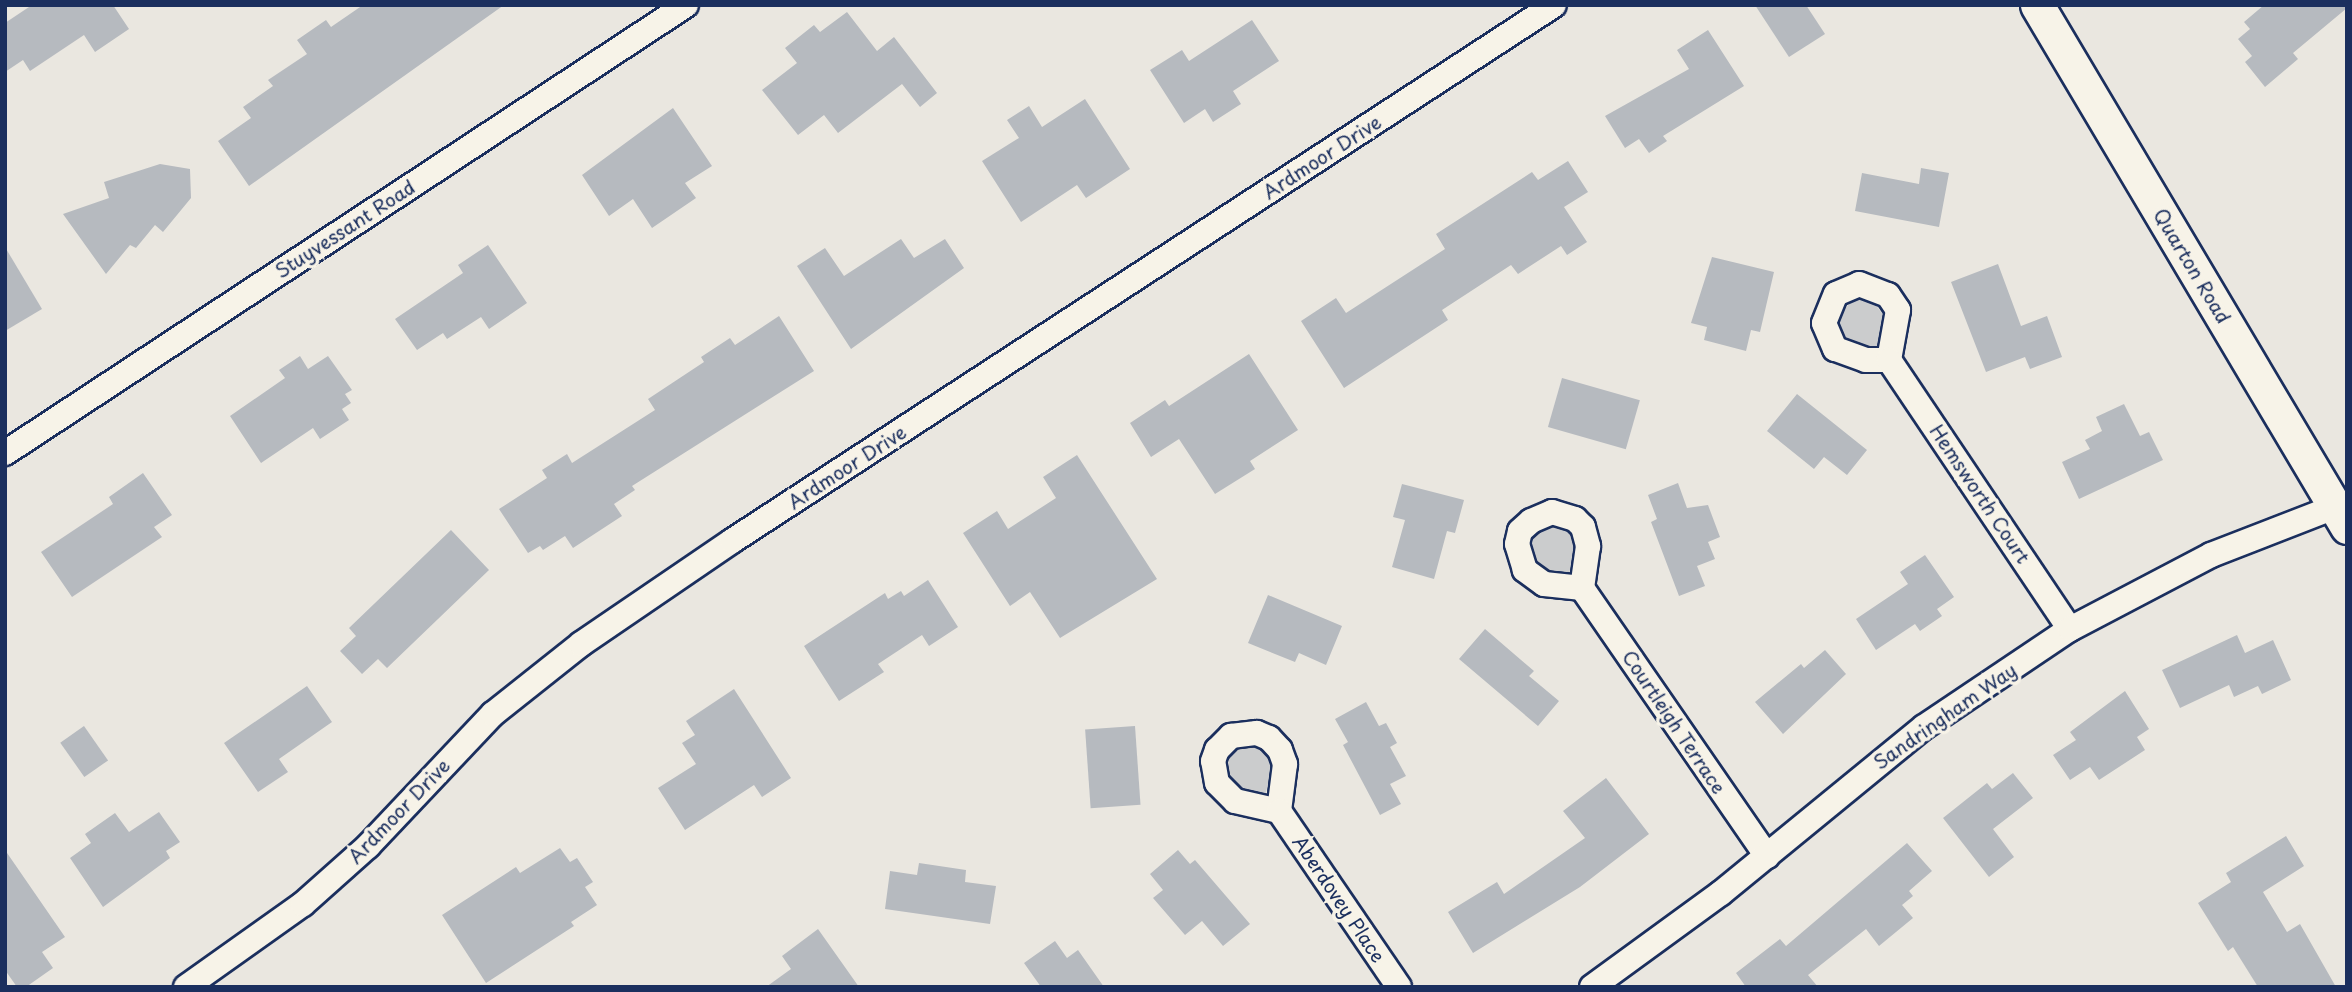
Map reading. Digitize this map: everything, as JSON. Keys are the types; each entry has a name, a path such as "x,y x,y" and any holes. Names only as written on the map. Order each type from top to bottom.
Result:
{"street":[{"name":"Stuyvessant Road","path":"5,453 686,5"},
{"name":"Ardmoor Drive","path":"186,987 303,904 368,846 493,714 581,644 1554,5"},
{"name":"Quarton Road","path":"2039,6 2341,517"},
{"name":"Hemsworth Court","path":"1889,360 2070,629"},
{"name":"Sandringham Way","path":"1592,987 1767,856 1924,727 2070,629 2199,561 2341,517"},
{"name":"Courtleigh Terrace","path":"1582,588 1767,856"},
{"name":"Aberdovey Place","path":"1279,811 1399,987"}],"shaded area":[{"path":"1855,298 1872,300 1884,316 1878,347 1855,345 1841,333 1838,316"},
{"path":"1547,524 1572,533 1577,548 1569,573 1544,569 1532,559 1531,537"},
{"path":"1246,745 1264,750 1271,758 1273,767 1265,795 1236,789 1226,774 1230,755"}],"building":[{"path":"32,5 113,5 129,29 95,52 84,35 30,71 23,60 5,72 5,23"},
{"path":"363,5 504,5 249,186 218,141 251,118 243,107 273,86 268,80 307,54 297,40 326,20 331,27"},
{"path":"1755,5 1806,5 1825,34 1789,57"},
{"path":"2264,5 2347,5 2347,8 2293,53 2298,59 2265,87 2245,62 2252,56 2238,39 2250,29 2244,22"},
{"path":"847,12 877,51 894,37 937,93 920,107 902,84 838,133 824,115 798,135 762,90 797,63 785,48 814,25 820,32"},
{"path":"1252,20 1279,61 1233,91 1241,104 1213,122 1205,109 1184,123 1150,70 1182,50 1189,61"},
{"path":"1708,30 1744,86 1663,136 1667,141 1649,153 1639,139 1625,148 1605,116 1689,69 1677,50"},
{"path":"1085,99 1130,169 1086,198 1077,185 1021,222 982,161 1019,138 1007,120 1029,106 1042,127"},
{"path":"673,108 712,166 685,183 696,198 652,228 633,199 609,216 582,175"},
{"path":"1568,161 1588,192 1564,207 1587,242 1567,255 1561,246 1518,274 1511,265 1442,310 1448,320 1344,388 1301,321 1336,298 1346,313 1445,249 1436,234 1532,172 1538,180"},
{"path":"160,164 190,169 191,198 163,232 155,225 136,248 130,245 106,274 63,214 109,198 104,182"},
{"path":"1921,168 1949,173 1939,227 1855,211 1862,173 1919,184"},
{"path":"901,239 914,258 945,239 964,268 851,349 797,266 825,248 844,276"},
{"path":"488,245 527,303 489,329 481,317 447,339 443,333 417,350 395,319 463,273 458,265"},
{"path":"5,247 42,309 5,331"},
{"path":"1712,257 1774,272 1760,332 1751,330 1746,351 1704,340 1707,327 1691,323"},
{"path":"1998,264 2021,326 2047,316 2062,357 2030,369 2025,357 1986,372 1951,282"},
{"path":"779,316 814,371 632,486 635,490 614,504 622,516 573,548 565,536 543,550 540,546 528,553 499,509 547,478 542,470 567,454 572,463 655,410 648,399 704,362 701,357 730,338 735,345"},
{"path":"1249,354 1298,430 1250,461 1255,469 1215,494 1179,439 1151,457 1130,423 1165,400 1169,406"},
{"path":"300,356 308,369 328,356 352,390 345,394 351,403 342,409 349,420 320,439 313,428 261,463 230,416 285,378 279,370"},
{"path":"1562,378 1640,400 1626,449 1548,427"},
{"path":"1797,394 1867,450 1847,475 1824,457 1814,469 1767,431"},
{"path":"2124,404 2140,436 2149,432 2163,460 2079,499 2062,462 2090,449 2085,440 2102,431 2096,417"},
{"path":"1077,455 1157,579 1060,638 1030,592 1010,606 963,533 997,511 1008,529 1056,498 1043,477"},
{"path":"143,473 172,515 154,527 162,537 72,597 41,552 113,504 109,497"},
{"path":"1678,483 1687,508 1708,505 1720,537 1708,542 1715,559 1697,566 1705,586 1679,596 1651,522 1657,519 1648,495"},
{"path":"1402,484 1464,500 1455,533 1447,531 1434,579 1392,567 1405,520 1393,517"},
{"path":"451,530 489,570 387,668 378,659 362,674 340,651 356,636 349,628"},
{"path":"1925,555 1954,597 1937,609 1942,616 1920,631 1915,624 1876,650 1856,619 1908,584 1900,572"},
{"path":"928,580 958,627 929,646 922,635 878,664 884,672 839,701 804,646 885,593 888,599 901,591 904,596"},
{"path":"1268,595 1342,626 1326,665 1299,653 1295,662 1248,643"},
{"path":"1485,629 1534,671 1529,676 1559,701 1538,726 1459,659"},
{"path":"2237,635 2245,653 2273,640 2291,680 2262,694 2258,686 2234,697 2229,685 2180,708 2162,670"},
{"path":"1825,650 1846,674 1783,734 1755,702 1801,664 1804,668"},
{"path":"307,686 332,722 279,759 288,772 258,792 224,743"},
{"path":"734,689 791,778 762,797 754,785 685,830 658,788 696,764 682,743 695,735 686,721"},
{"path":"2125,691 2149,729 2137,737 2145,750 2099,780 2090,767 2070,780 2053,755 2076,740 2070,732"},
{"path":"1366,702 1379,726 1386,723 1397,743 1390,747 1406,776 1390,784 1401,804 1380,815 1343,745 1348,742 1335,719"},
{"path":"84,726 108,760 84,777 60,743"},
{"path":"1135,726 1141,805 1091,808 1085,729"},
{"path":"2013,773 2033,798 1993,829 2014,857 1989,877 1943,818 1987,783 1992,789"},
{"path":"1606,778 1649,834 1580,887 1473,953 1448,912 1497,882 1504,894 1585,838 1563,811"},
{"path":"159,812 180,842 166,851 170,858 103,907 70,858 91,843 85,834 115,813 129,832"},
{"path":"2286,836 2304,866 2263,892 2287,932 2300,924 2336,987 2258,987 2233,947 2228,951 2198,903 2231,882 2226,873"},
{"path":"1907,843 1932,871 1909,891 1913,896 1902,905 1913,918 1879,946 1866,929 1808,975 1818,987 1746,987 1736,973 1780,939 1786,946"},
{"path":"560,848 570,862 577,858 593,882 585,887 597,905 571,922 574,926 486,983 442,915 516,867 520,873"},
{"path":"5,850 65,937 42,952 53,968 26,987 17,987 5,970"},
{"path":"1178,850 1190,864 1195,860 1250,924 1223,946 1202,921 1185,935 1153,898 1163,890 1150,874"},
{"path":"919,863 966,870 965,882 996,886 990,924 885,909 890,871 917,875"},
{"path":"818,929 859,987 766,987 791,969 782,956"},
{"path":"1055,941 1067,958 1078,950 1104,987 1041,987 1024,963"}]}
